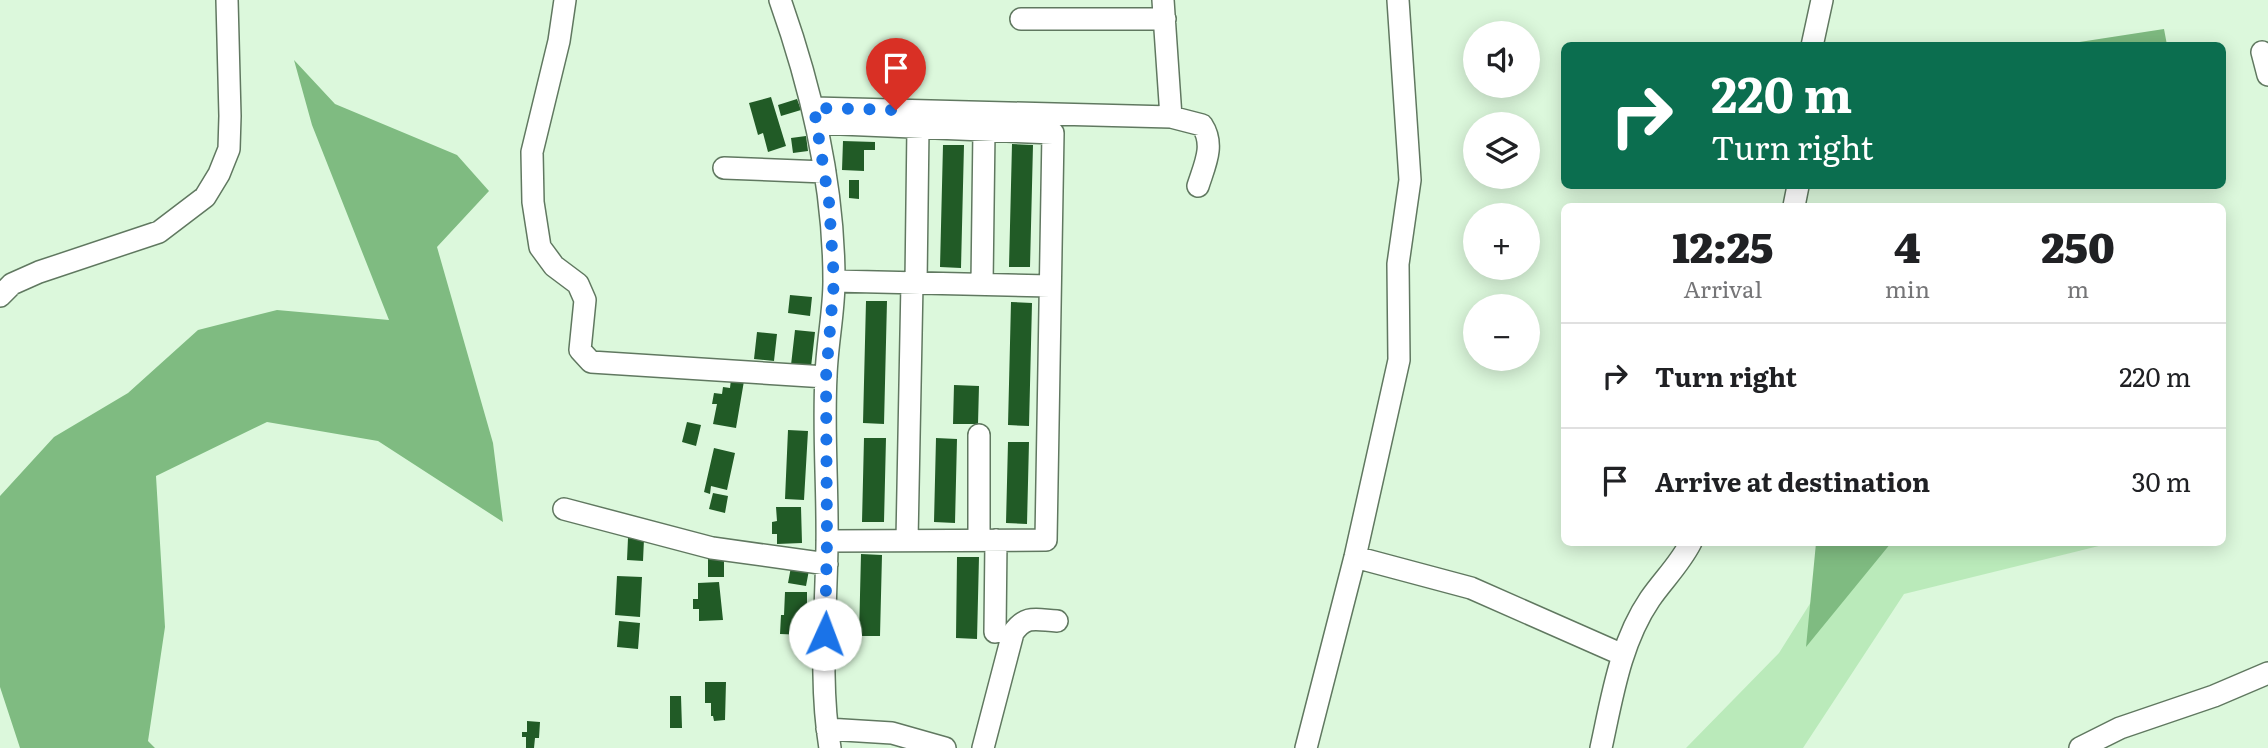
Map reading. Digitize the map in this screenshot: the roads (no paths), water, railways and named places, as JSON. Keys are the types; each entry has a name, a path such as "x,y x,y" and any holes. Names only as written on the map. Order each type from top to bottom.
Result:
{"street":[{"path":"0,296 12,284 39,272 159,232 205,197 219,174 229,149 227,0"},
{"path":"565,0 559,41 532,152 533,202 540,247 554,267 578,285 585,300 580,350 591,362 826,377"},
{"path":"780,0 815,115 829,202 834,281 826,377 827,564 824,657 828,738 892,733 945,748"},
{"path":"1307,748 1355,556 1399,360 1398,264 1410,180 1398,0"},
{"path":"1813,42 1822,0"},
{"path":"1021,19 1164,10 1171,117"},
{"path":"2262,52 2268,75"},
{"path":"815,115 918,127 1053,133 1046,540 827,541"},
{"path":"815,115 1171,117 1202,125 1210,137 1209,151 1198,186"},
{"path":"906,540 918,127"},
{"path":"982,284 984,130"},
{"path":"724,168 824,172"},
{"path":"834,281 1050,286"},
{"path":"979,436 995,632"},
{"path":"564,509 712,548 827,564"},
{"path":"1601,748 1623,655 1649,600 1676,568 1689,546"},
{"path":"1355,556 1471,588 1623,655"},
{"path":"983,748 1013,633 1020,622 1057,621"},
{"path":"2080,748 2120,728 2214,696 2268,673"}]}
